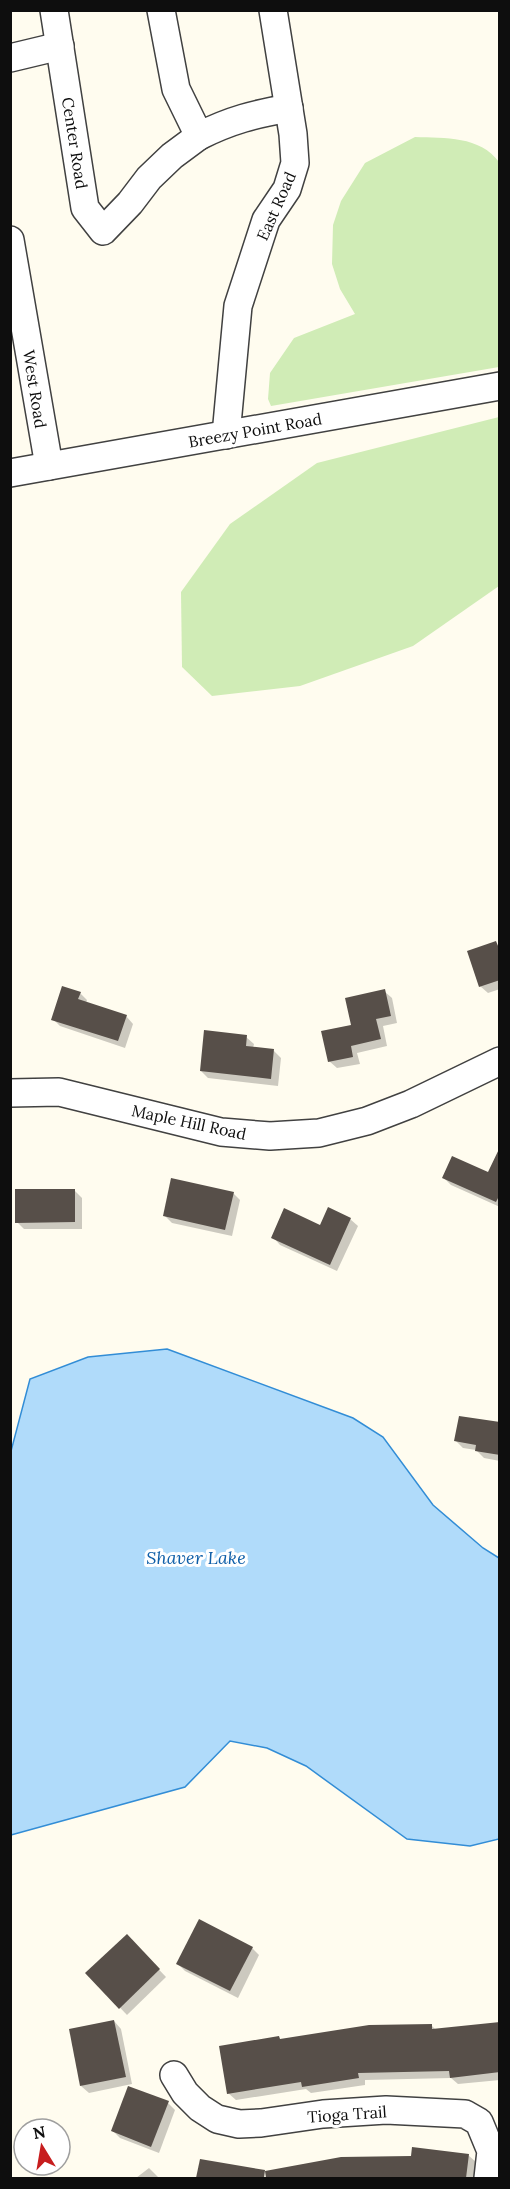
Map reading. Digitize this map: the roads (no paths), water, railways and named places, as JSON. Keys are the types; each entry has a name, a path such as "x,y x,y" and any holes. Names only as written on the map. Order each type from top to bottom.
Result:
{"street":[{"name":"Center Road","path":"54,10 85,208 103,231 172,156 199,136"},
{"path":"161,10 176,89 199,136 229,121 262,112 290,108"},
{"name":"East Road","path":"226,435 238,306 266,220 287,189 295,162 290,108 273,10"},
{"path":"10,58 60,46"},
{"name":"West Road","path":"10,240 49,466"},
{"name":"Breezy Point Road","path":"10,473 500,387"},
{"name":"Maple Hill Road","path":"10,1093 59,1092 221,1132 270,1136 319,1133 367,1121 411,1104 500,1061"},
{"name":"Tioga Trail","path":"174,2075 185,2093 200,2108 218,2120 239,2124 323,2114 386,2110 465,2114 479,2122 495,2156 488,2178"}],"water":[{"name":"Shaver Lake","path":"167,1349 353,1418 383,1437 433,1505 483,1548 499,1558 499,1839 470,1846 407,1839 306,1766 267,1748 230,1741 185,1787 11,1835 11,1451 30,1379 88,1357"}]}
